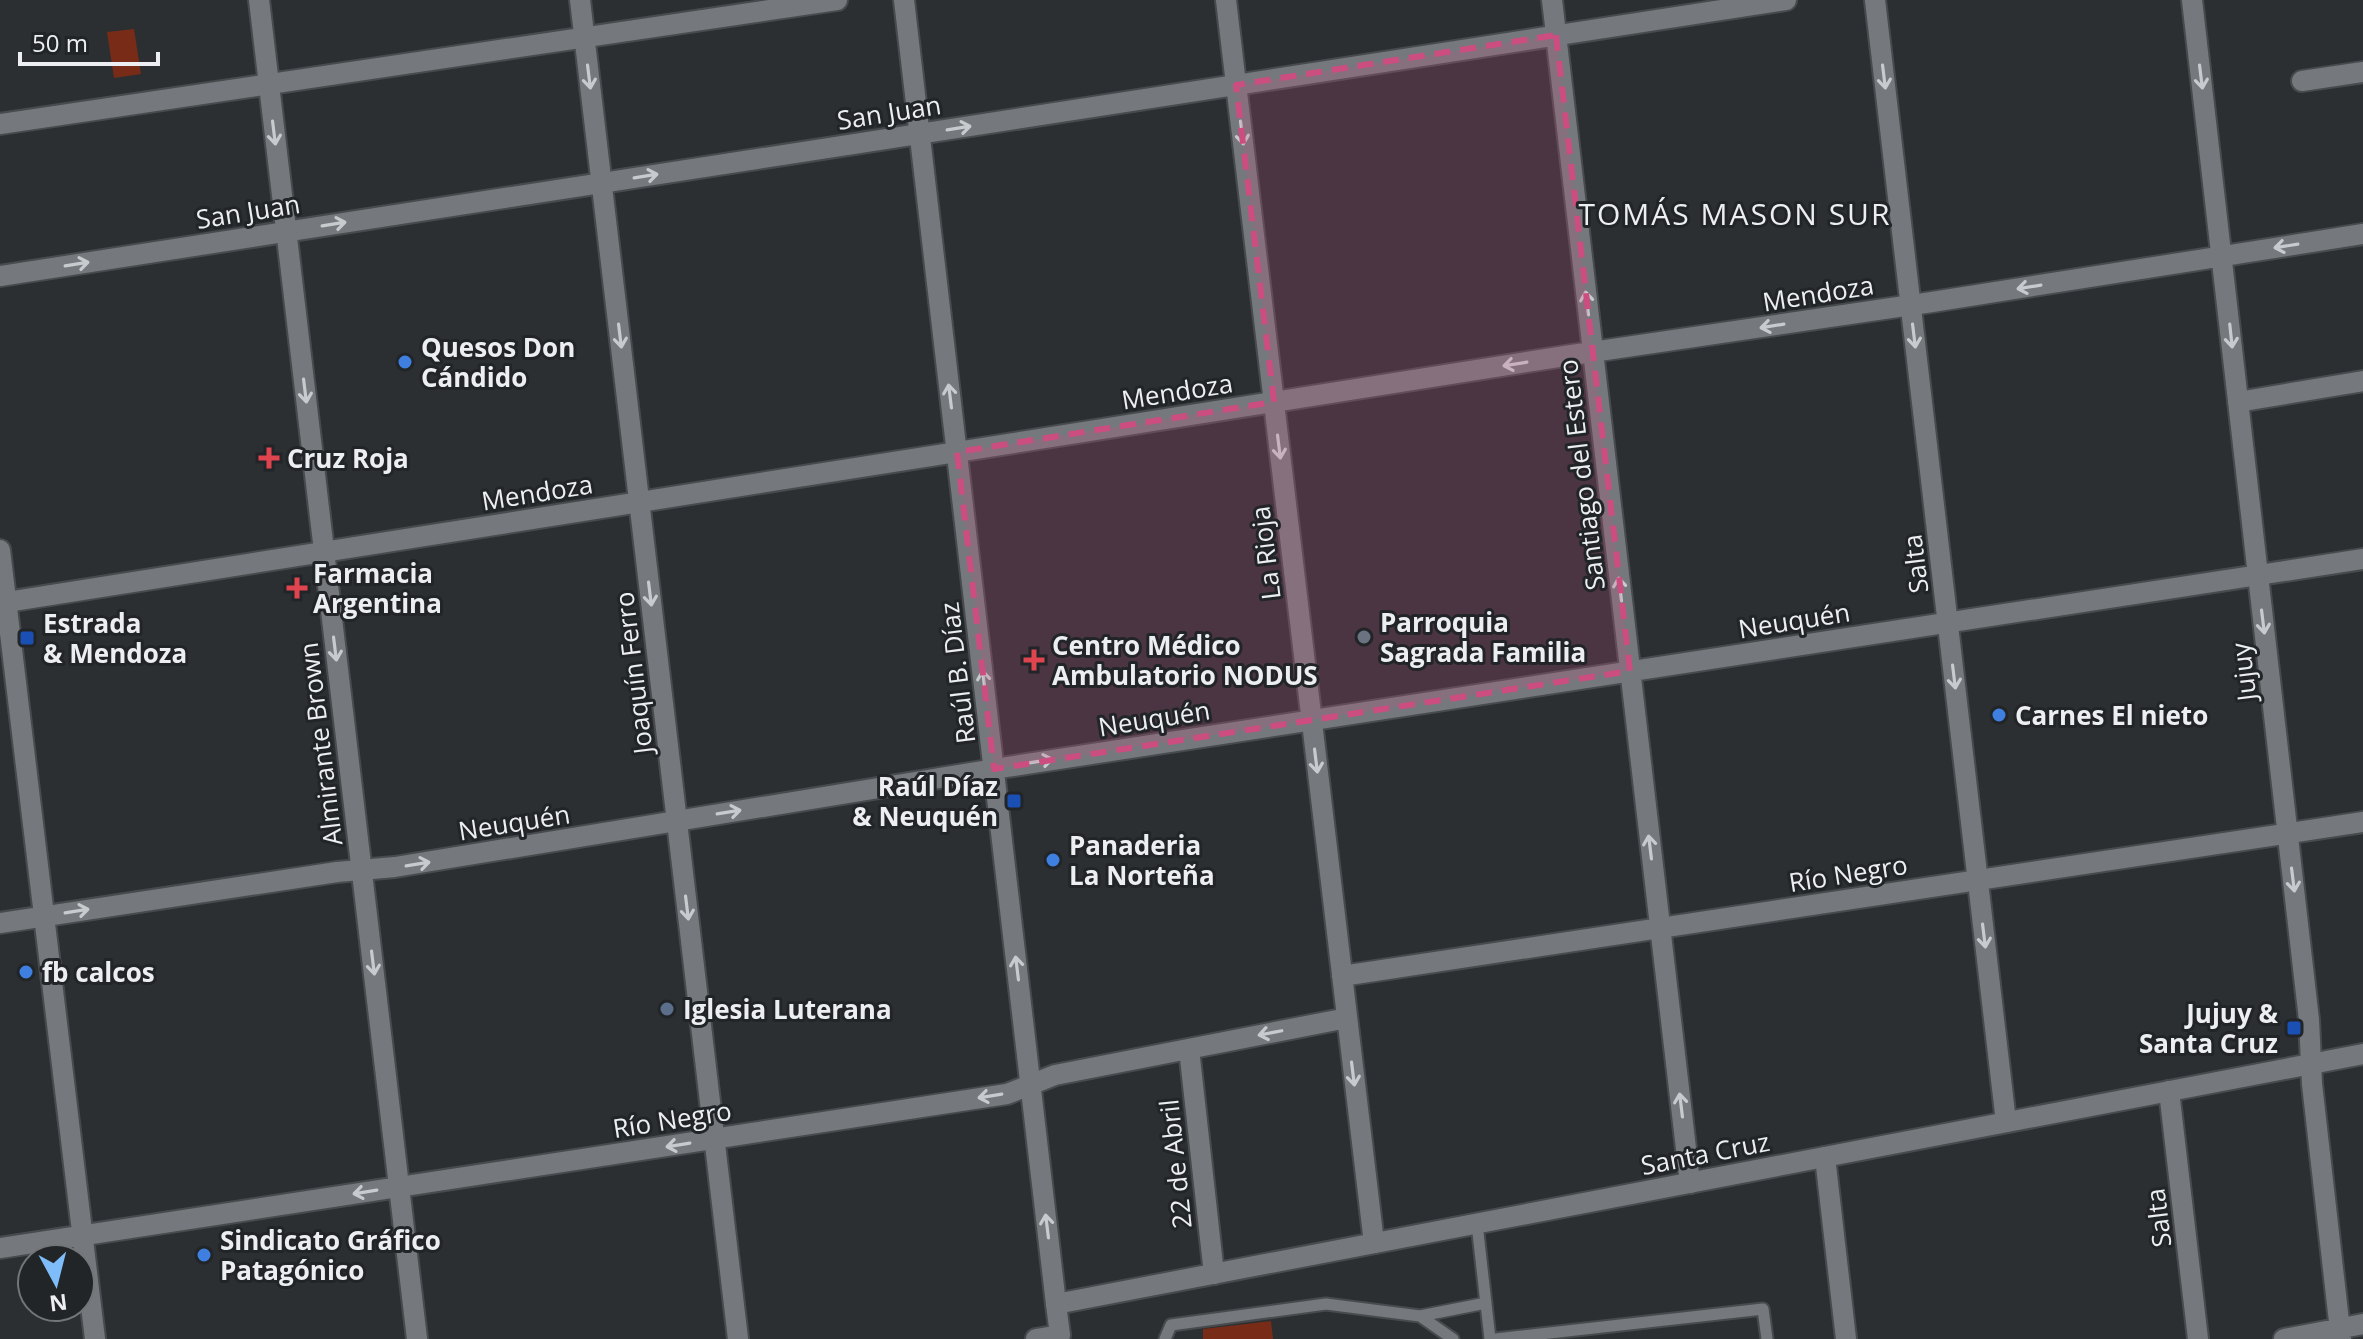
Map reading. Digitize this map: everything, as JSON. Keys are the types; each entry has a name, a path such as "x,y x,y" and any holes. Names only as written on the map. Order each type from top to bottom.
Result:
{"street":[{"name":"Almirante Brown","path":"259,0 417,1339"},
{"name":"Joaquín Ferro","path":"580,0 738,1339"},
{"path":"0,124 837,0"},
{"name":"Raúl B. Díaz","path":"904,0 1060,1337"},
{"name":"La Rioja","path":"1226,0 1374,1243"},
{"name":"Santiago del Estero","path":"1552,0 1690,1183"},
{"name":"San Juan","path":"0,276 1786,0"},
{"name":"Salta","path":"1875,0 2006,1122"},
{"name":"Jujuy","path":"2192,0 2311,1037 2312,1084 2340,1334"},
{"path":"2302,81 2363,72"},
{"name":"Mendoza","path":"3,602 2363,234"},
{"path":"2238,402 2363,381"},
{"path":"0,550 3,602 95,1339"},
{"name":"Neuquén","path":"0,923 337,872 395,867 994,769 2363,559"},
{"name":"Río Negro","path":"1342,976 2363,822"},
{"name":"Río Negro","path":"0,1248 1007,1094 1055,1075 1347,1018"},
{"name":"22 de Abril","path":"1189,1049 1214,1274"},
{"name":"Santa Cruz","path":"1056,1304 2363,1054"},
{"name":"Salta","path":"2169,1091 2198,1339"},
{"path":"1825,1157 1846,1339"},
{"path":"2284,1339 2340,1334 2363,1324"},
{"path":"1036,1339 1060,1337"}],"lane":[{"path":"1477,1224 1493,1339 1763,1309 1767,1339"},
{"path":"1165,1339 1171,1325 1326,1304 1420,1316 1486,1303"},
{"path":"1420,1316 1453,1339"}],"highlighted area":[{"path":"1556,35 1630,671 994,769 957,452 1274,402 1236,85"}],"building":[{"path":"134,29 141,74 114,78 107,32"},
{"path":"1271,1321 1273,1339 1203,1339 1203,1329"}],"place":[{"name":"Quesos Don Cándido","path":"405,362"},
{"name":"Cruz Roja","path":"269,458"},
{"name":"Farmacia Argentina","path":"297,588"},
{"name":"Parroquia Sagrada Familia","path":"1364,637"},
{"name":"Estrada & Mendoza","path":"27,638"},
{"name":"Centro Médico Ambulatorio NODUS","path":"1034,660"},
{"name":"Carnes El nieto","path":"1999,715"},
{"name":"Raúl Díaz & Neuquén","path":"1014,801"},
{"name":"Panaderia La Norteña","path":"1053,860"},
{"name":"fb calcos","path":"26,972"},
{"name":"Iglesia Luterana","path":"667,1009"},
{"name":"Jujuy & Santa Cruz","path":"2294,1028"},
{"name":"Sindicato Gráfico Patagónico","path":"204,1255"}],"district":[{"name":"TOMÁS MASON SUR","path":"1735,213"}]}
